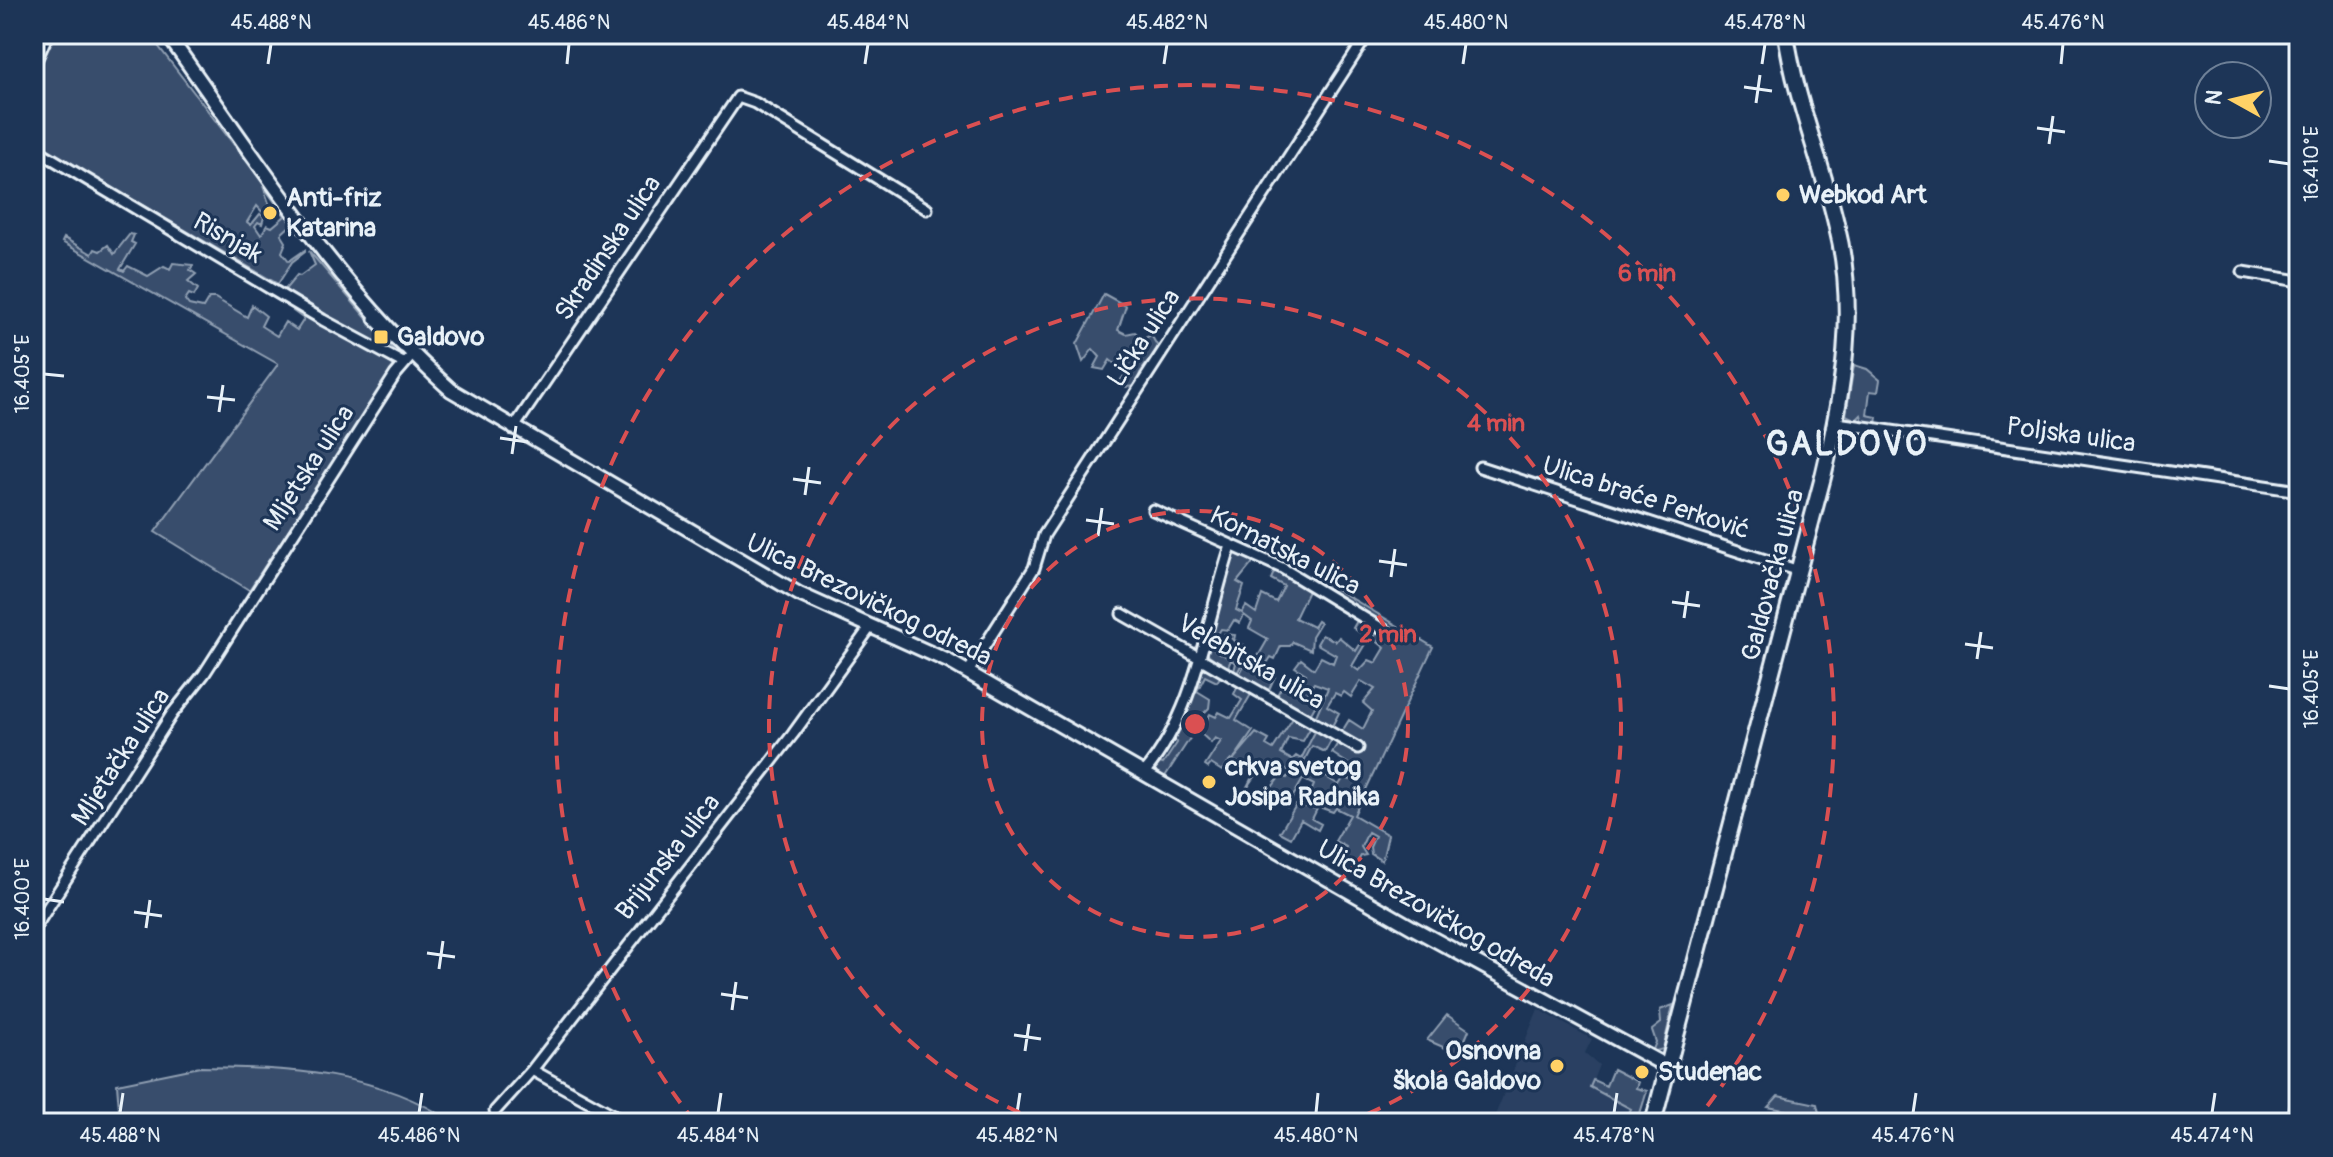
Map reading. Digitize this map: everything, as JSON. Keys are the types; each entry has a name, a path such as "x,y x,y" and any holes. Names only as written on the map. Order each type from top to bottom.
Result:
{"main road":[{"name":"Ulica Brezovičkog odreda","path":"167,34 299,222 409,356 451,390 799,594 968,672 1415,929 1668,1067"},
{"name":"Galdovačka ulica","path":"1653,1123 1837,423 1847,343 1844,261 1786,34"}],"street":[{"path":"34,65 48,34"},
{"name":"Lička ulica","path":"968,672 1034,568 1044,535 1368,34"},
{"name":"Skradinska ulica","path":"513,429 736,99 742,97 927,209"},
{"name":"Risnjak","path":"34,148 332,325 409,356"},
{"path":"2243,272 2299,281"},
{"name":"Mljetska ulica","path":"244,609 409,356"},
{"name":"Poljska ulica","path":"1837,423 2299,491"},
{"name":"Ulica braće Perković","path":"1480,467 1799,571"},
{"name":"Kornatska ulica","path":"1153,510 1282,568 1394,636"},
{"path":"1144,773 1174,731 1194,681 1198,657 1231,546"},
{"name":"Mljetačka ulica","path":"34,929 244,609"},
{"name":"Velebitska ulica","path":"1122,614 1358,748"},
{"name":"Brijunska ulica","path":"495,1111 532,1070 793,734 871,626"},
{"path":"532,1070 628,1123"},
{"path":"2292,1123 2299,1094"}],"shaded area":[{"path":"54,34 149,34 300,231 298,233 291,225 281,234 286,242 282,252 289,261 305,252 292,262 278,284 34,142 34,76","holes":["263,186 285,216 272,227 267,225 261,235 255,226 258,222 262,224 264,217 260,214 251,225 247,222 257,206 264,214 271,209"]},
{"path":"130,234 134,235 131,242 135,244 120,269 124,271 128,266 148,276 164,266 170,269 173,263 193,265 190,270 196,274 188,281 198,289 194,296 189,294 185,300 189,305 203,308 209,298 215,298 247,317 252,305 266,316 261,326 277,336 285,322 297,330 304,319 293,311 296,307 396,367 249,590 155,532 278,364 62,242 64,238 92,254 95,249 100,251 108,245 114,254"},
{"path":"309,251 398,355 283,292 297,275 315,265"},
{"path":"1104,294 1126,306 1118,330 1126,334 1135,332 1143,339 1151,335 1158,347 1140,373 1136,386 1126,387 1120,381 1126,373 1110,360 1104,370 1094,368 1100,357 1093,349 1083,362 1077,344"},
{"path":"1854,365 1867,369 1880,380 1878,392 1870,391 1867,415 1877,417 1876,424 1863,422 1861,415 1856,420 1846,415"},
{"path":"1234,553 1255,560 1237,582 1244,586 1236,610 1242,613 1246,606 1256,613 1262,595 1276,602 1284,586 1271,579 1275,570 1309,589 1295,618 1313,627 1317,621 1320,623 1312,636 1311,650 1293,642 1290,646 1281,646 1275,659 1271,657 1264,668 1275,676 1268,692 1239,675 1246,662 1253,665 1268,639 1249,628 1252,621 1244,615 1240,623 1234,620 1228,630 1221,629 1213,642 1215,650 1227,657 1237,643 1226,634 1235,635 1234,640 1244,645 1238,657 1244,660 1237,673 1234,671 1236,663 1231,660 1227,669 1204,651"},
{"path":"1316,577 1433,647 1354,815 1388,835 1382,861 1371,854 1370,847 1375,836 1368,832 1361,847 1366,855 1361,856 1354,868 1343,857 1346,847 1335,841 1350,815 1336,808 1333,812 1319,807 1321,798 1311,792 1314,785 1303,779 1287,807 1275,801 1275,793 1270,790 1281,775 1287,778 1291,772 1286,769 1276,772 1263,765 1244,793 1254,773 1231,759 1222,771 1211,764 1208,768 1205,766 1221,741 1215,738 1211,743 1196,729 1164,778 1153,768 1156,762 1163,764 1177,743 1171,738 1189,704 1201,666 1205,665 1222,674 1217,682 1205,676 1197,691 1210,699 1209,708 1201,716 1207,720 1210,714 1216,717 1219,712 1231,718 1242,700 1234,694 1239,684 1253,691 1236,720 1253,731 1233,760 1256,733 1269,740 1266,745 1273,749 1295,715 1312,725 1303,741 1288,738 1281,754 1292,760 1296,756 1301,759 1317,728 1333,737 1325,752 1312,746 1303,763 1339,785 1344,777 1350,780 1356,769 1332,753 1339,741 1358,753 1364,747 1341,733 1349,720 1363,729 1372,711 1363,703 1375,689 1361,681 1351,697 1344,692 1341,696 1335,693 1327,706 1339,713 1331,728 1315,718 1328,688 1314,683 1306,695 1317,703 1310,715 1276,697 1283,684 1294,692 1306,674 1295,667 1301,659 1314,669 1321,657 1333,663 1336,655 1317,644 1322,635 1336,641 1339,637 1356,651 1365,636 1353,628 1358,619 1374,629 1352,666 1359,671 1369,660 1376,663 1385,648 1373,638 1378,632 1390,639 1394,634 1313,583"},
{"path":"1296,805 1317,809 1312,819 1321,824 1318,830 1301,820 1291,838 1280,832"},
{"path":"1673,1005 1663,1049 1652,1052 1656,1042 1652,1030 1661,1023 1660,1010"},
{"name":"Osnovna škola Galdovo","path":"1538,1009 1592,1039 1585,1053 1599,1065 1593,1080 1642,1105 1637,1123 1492,1123"},
{"path":"1447,1015 1469,1030 1459,1054 1427,1040"},
{"path":"200,1067 299,1071 363,1083 394,1092 454,1123 116,1123 120,1121 117,1084"},
{"path":"1613,1069 1638,1082 1636,1088 1647,1091 1637,1123 1624,1123 1631,1109 1590,1087 1593,1080 1606,1086"},
{"path":"1778,1096 1817,1104 1820,1117 1768,1107"}],"place":[{"name":"Webkod Art","path":"1783,195"},
{"name":"Anti-friz Katarina","path":"270,213"},
{"name":"Galdovo","path":"381,337"},
{"name":"crkva svetog Josipa Radnika","path":"1209,782"},
{"name":"Osnovna škola Galdovo","path":"1557,1066"},
{"name":"Studenac","path":"1642,1072"}],"district":[{"name":"GALDOVO","path":"1847,444"}]}
